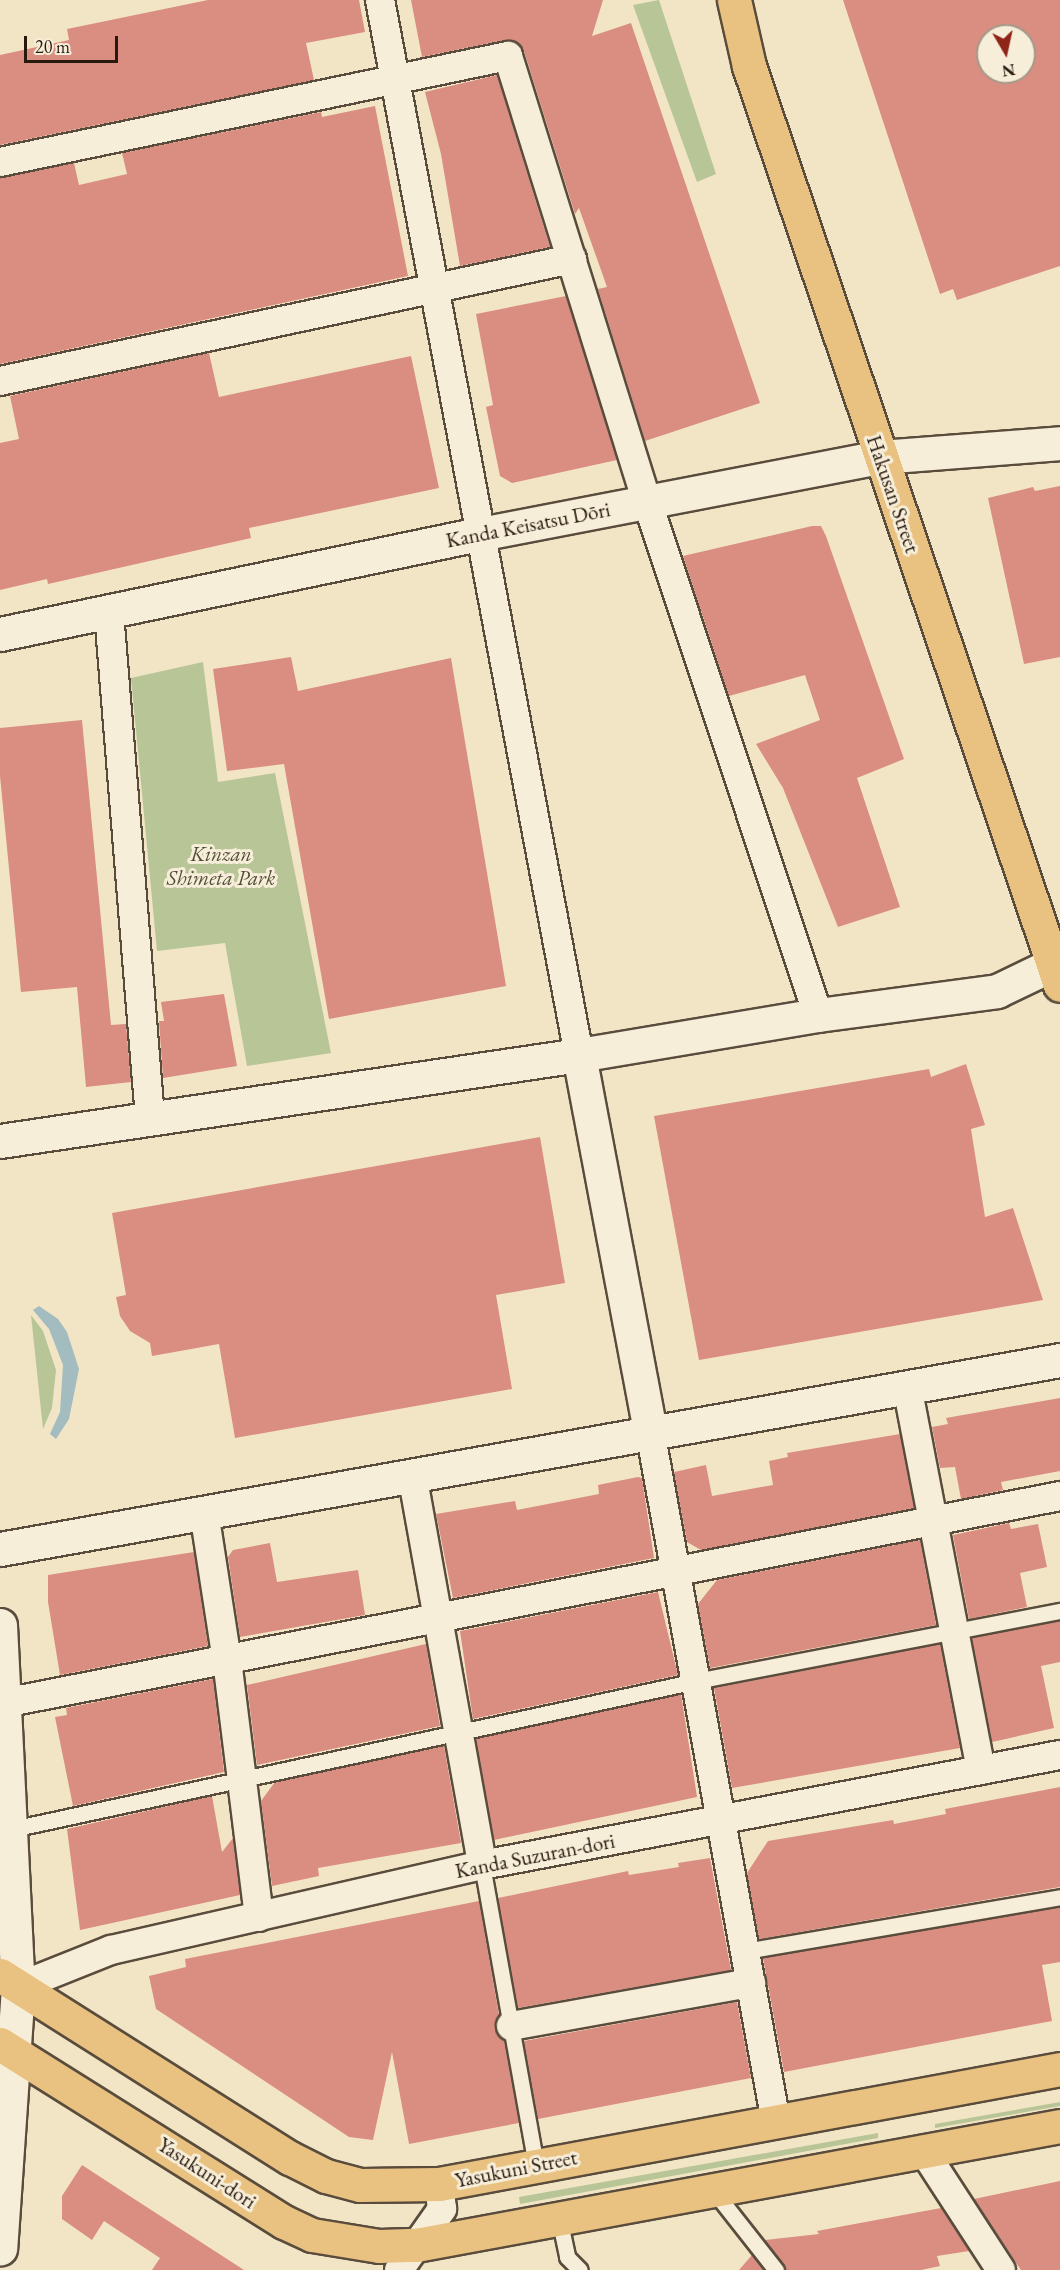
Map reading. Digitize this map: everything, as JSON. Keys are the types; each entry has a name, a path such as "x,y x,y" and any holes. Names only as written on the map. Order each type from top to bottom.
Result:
{"main road":[{"name":"Hakusan Street","path":"734,0 749,66 880,457 1058,970"},
{"name":"Yasukuni Street","path":"9,1981 290,2158 326,2176 360,2185 439,2184 1060,2069"},
{"name":"Yasukuni-dori","path":"7,2049 284,2222 312,2235 414,2262"},
{"path":"414,2262 559,2218 712,2188 1060,2126"}],"street":[{"path":"380,0 676,1570 776,2122"},
{"path":"0,162 394,77 508,56 647,501 818,1015"},
{"path":"0,381 572,259"},
{"name":"Kanda Keisatsu Dōri","path":"0,634 480,534 880,457 1060,442"},
{"path":"109,613 150,1118"},
{"path":"0,1141 579,1055 818,1015 997,991 1058,970"},
{"path":"0,1548 1060,1360"},
{"path":"908,1386 981,1770"},
{"path":"412,1474 482,1865"},
{"path":"4,1703 1060,1496"},
{"path":"204,1512 227,1660 259,1917"},
{"path":"0,1625 7,1809 9,1981 0,2248"},
{"name":"Kanda Suzuran-dori","path":"9,1981 111,1950 482,1865 1060,1755"},
{"path":"511,2026 751,1983"},
{"path":"923,2150 1001,2270"},
{"path":"414,2262 442,2209 439,2184"}],"lane":[{"path":"7,1809 243,1778 696,1681 1060,1611"},
{"path":"482,1865 536,2165"},
{"path":"745,1951 1060,1897"},
{"path":"712,2188 776,2270"},
{"path":"559,2218 567,2257 580,2270"}],"green space":[{"path":"659,0 716,174 697,182 633,5"},
{"name":"Kinzan Shimeta Park","path":"203,662 218,782 275,773 331,1053 247,1066 225,943 157,951 131,678"},
{"path":"31,1315 43,1331 56,1370 52,1408 43,1429"},
{"path":"1060,2102 1060,2106 935,2128 935,2124"},
{"path":"878,2133 878,2138 520,2204 519,2197"}],"water":[{"path":"39,1306 58,1319 67,1332 79,1369 69,1419 56,1439 50,1434 60,1412 63,1365 49,1329 33,1310"}],"building":[{"path":"208,0 359,0 365,32 306,43 314,80 0,145 0,55 69,40 67,29"},
{"path":"411,0 603,0 592,36 631,23 760,403 645,441 598,289 607,287 579,208 575,214 524,51 519,44 505,40 422,57"},
{"path":"843,0 1060,0 1060,266 957,300 953,289 940,294"},
{"path":"497,75 550,247 460,266 441,154 425,92"},
{"path":"375,106 408,276 0,364 0,178 74,163 79,185 127,174 122,153 321,112 322,117"},
{"path":"566,296 617,460 512,483 500,476 486,407 493,405 476,314"},
{"path":"209,353 219,397 411,356 439,488 249,528 251,538 48,584 47,579 0,590 0,443 19,439 10,396"},
{"path":"1060,486 1060,657 1024,664 988,498 1033,487 1035,491"},
{"path":"812,526 821,526 826,536 904,759 857,778 900,907 838,927 783,788 756,744 820,720 805,675 729,696 683,556"},
{"path":"291,657 298,691 451,658 506,986 329,1019 284,764 227,771 213,669"},
{"path":"82,720 111,1025 126,1024 131,1082 86,1087 77,987 21,992 0,776 0,728"},
{"path":"224,994 237,1066 163,1078 159,1021 164,1021 161,1002"},
{"path":"966,1064 985,1125 971,1129 985,1217 1013,1208 1043,1300 699,1360 654,1116 929,1069 931,1077"},
{"path":"540,1137 565,1283 496,1295 512,1389 235,1438 219,1344 152,1356 150,1343 130,1331 120,1316 116,1297 126,1295 112,1213"},
{"path":"1060,1398 1060,1471 1001,1482 1003,1490 961,1499 955,1467 940,1468 932,1427 948,1424 946,1418"},
{"path":"900,1434 914,1508 701,1550 687,1542 674,1472 706,1465 712,1496 773,1485 769,1461 788,1457 787,1453"},
{"path":"642,1478 654,1558 453,1598 436,1514 515,1501 517,1510 599,1494 598,1485"},
{"path":"1009,1523 1011,1529 1038,1524 1047,1567 1020,1573 1027,1607 969,1619 953,1535"},
{"path":"920,1540 936,1625 710,1668 698,1604 717,1580"},
{"path":"270,1543 277,1582 358,1570 365,1615 240,1637 228,1557 233,1550"},
{"path":"194,1552 208,1646 60,1675 48,1602 48,1575"},
{"path":"658,1592 678,1675 473,1719 460,1631"},
{"path":"1060,1621 1060,1662 1041,1666 1054,1728 992,1742 972,1638"},
{"path":"426,1644 440,1726 257,1765 247,1685"},
{"path":"940,1644 960,1748 732,1788 714,1688"},
{"path":"213,1679 224,1772 73,1806 55,1717 67,1715 66,1708"},
{"path":"681,1694 697,1797 494,1840 476,1739"},
{"path":"444,1746 461,1843 318,1868 319,1876 272,1886 261,1801 275,1782"},
{"path":"1060,1787 1060,1887 759,1939 747,1873 768,1841 893,1820 894,1824 946,1814 945,1809"},
{"path":"212,1796 222,1852 233,1838 240,1895 80,1930 67,1829"},
{"path":"710,1858 731,1970 518,2008 498,1898 628,1871 629,1875 679,1867 678,1863"},
{"path":"479,1901 499,2015 495,2028 504,2040 519,2123 409,2144 392,2052 373,2140 349,2137 156,2009 149,1976 186,1967 185,1959"},
{"path":"1060,1907 1060,1962 1042,1965 1052,2021 784,2072 763,1958"},
{"path":"737,2002 751,2078 538,2119 524,2041"},
{"path":"82,2165 244,2270 152,2270 160,2258 104,2221 92,2240 62,2219 62,2196"},
{"path":"1060,2181 1060,2270 1021,2270 974,2199"},
{"path":"941,2208 969,2251 937,2256 940,2266 921,2270 786,2270 765,2240 819,2234 817,2231"},
{"path":"752,2255 764,2270 739,2270"}]}
